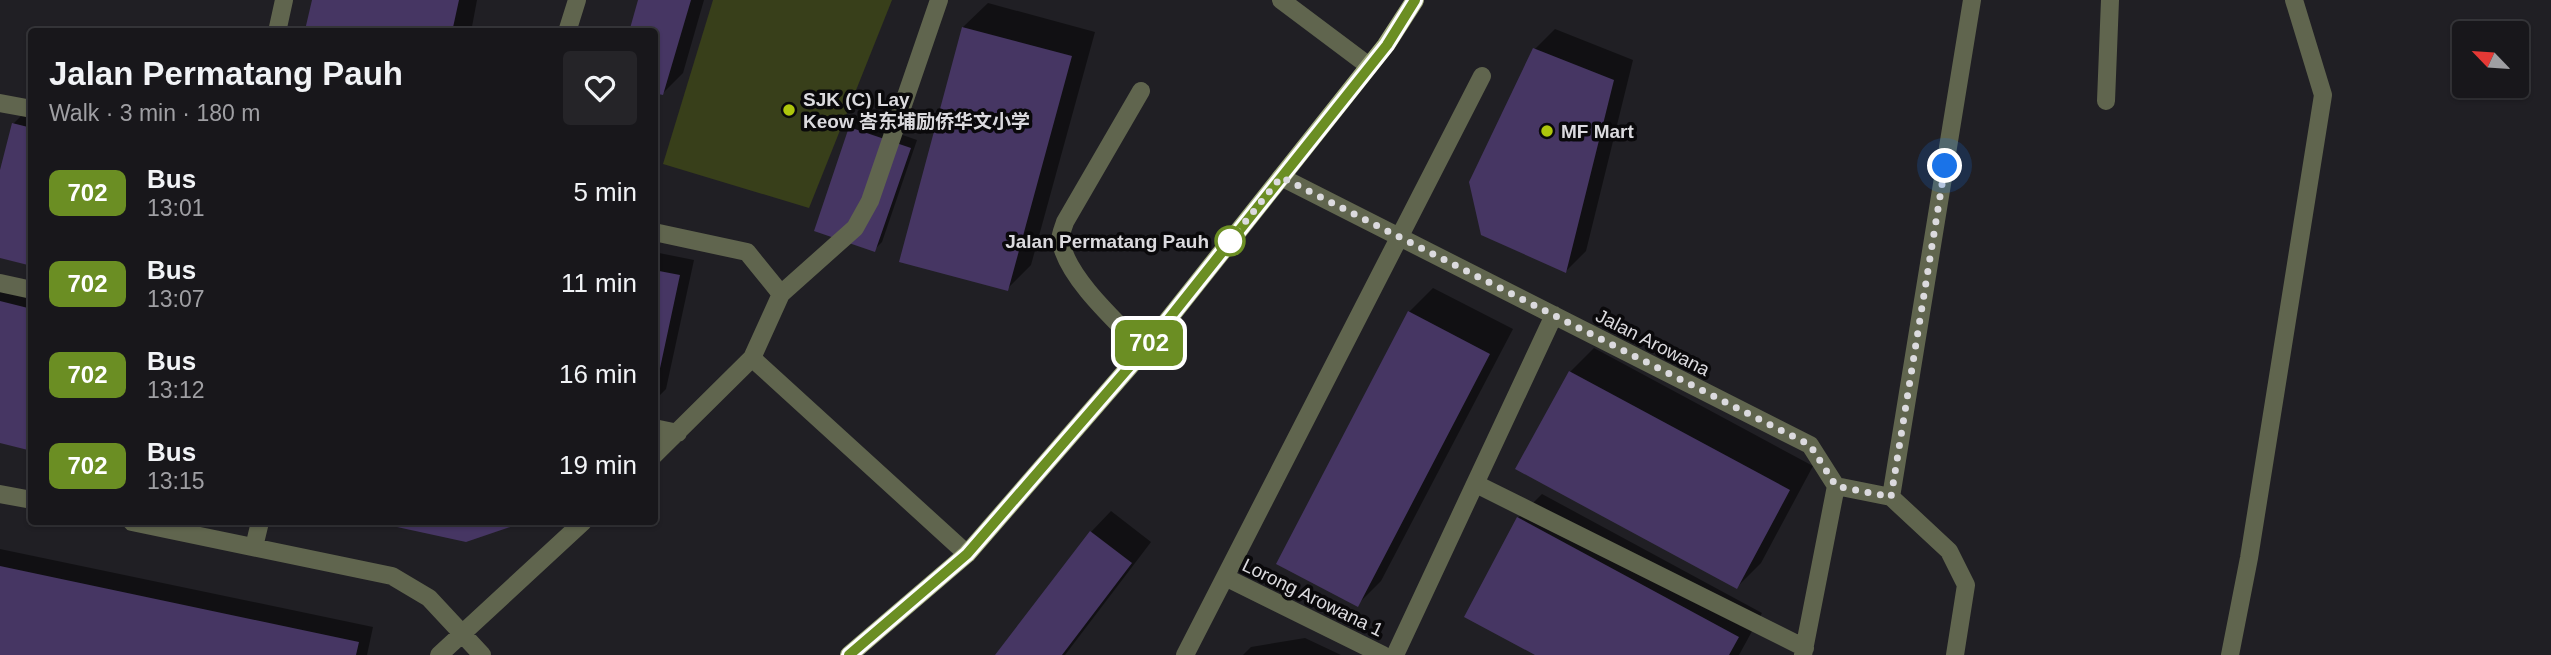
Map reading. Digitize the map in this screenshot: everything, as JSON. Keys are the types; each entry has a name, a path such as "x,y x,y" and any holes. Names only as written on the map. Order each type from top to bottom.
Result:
{"main road":[{"path":"1387,45 1415,0"},
{"path":"849,655 967,554 1144,350 1423,0"}],"street":[{"path":"278,28 284,0"},
{"path":"568,28 577,0"},
{"path":"658,451 752,358 781,294 855,228 865,210 939,0"},
{"path":"1281,0 1369,66"},
{"path":"1891,497 1972,0"},
{"path":"2106,101 2110,0"},
{"path":"2230,655 2249,558 2323,95 2294,0"},
{"path":"1185,655 1482,76"},
{"path":"1141,91 1065,222 1060,240 1065,257 1087,290 1144,350"},
{"path":"0,103 28,108"},
{"name":"Jalan Arowana","path":"1281,177 1810,445 1836,486"},
{"path":"658,233 747,252 781,294"},
{"path":"0,283 28,289"},
{"path":"1395,655 1554,316"},
{"path":"752,358 967,554"},
{"path":"658,429 678,433"},
{"path":"1476,484 1804,651 1836,486 1891,497 1950,551 1966,585 1955,655"},
{"path":"0,494 28,499"},
{"path":"147,525 392,576 429,598 482,655"},
{"path":"254,547 259,525"},
{"path":"439,655 580,525"},
{"name":"Lorong Arowana 1","path":"1225,577 1382,655"}],"green space":[{"path":"713,0 892,0 809,208 663,164"}],"building":[{"path":"312,0 459,0 453,28 305,28"},
{"path":"638,0 691,0 663,95 658,94 658,28 630,28"},
{"path":"962,27 1072,56 1008,291 899,262"},
{"name":"MF Mart","path":"1533,48 1614,80 1566,273 1481,235 1469,182"},
{"path":"12,123 28,127 28,265 0,258 0,170"},
{"path":"849,127 911,148 875,252 814,231"},
{"path":"658,271 680,275 658,378"},
{"path":"0,301 28,308 28,450 0,443"},
{"path":"1408,311 1490,354 1358,607 1276,564"},
{"path":"1569,371 1790,490 1737,589 1515,469"},
{"path":"1517,517 1739,637 1729,655 1535,655 1464,617"},
{"path":"388,525 516,525 466,542"},
{"path":"1090,531 1132,563 1062,655 995,655"},
{"path":"0,566 359,642 356,655 0,655"}],"bus line":[{"name":"702","path":"849,655 967,554 1144,350 1387,45 1415,0"}],"place":[{"name":"SJK (C) Lay Keow 峇东埔励侨华文小学","path":"789,110"},
{"name":"MF Mart","path":"1547,131"},
{"name":"Jalan Permatang Pauh","path":"1230,241"}],"route":[{"path":"1230,241 1281,177 1810,445 1836,486 1891,497 1945,166"}]}
